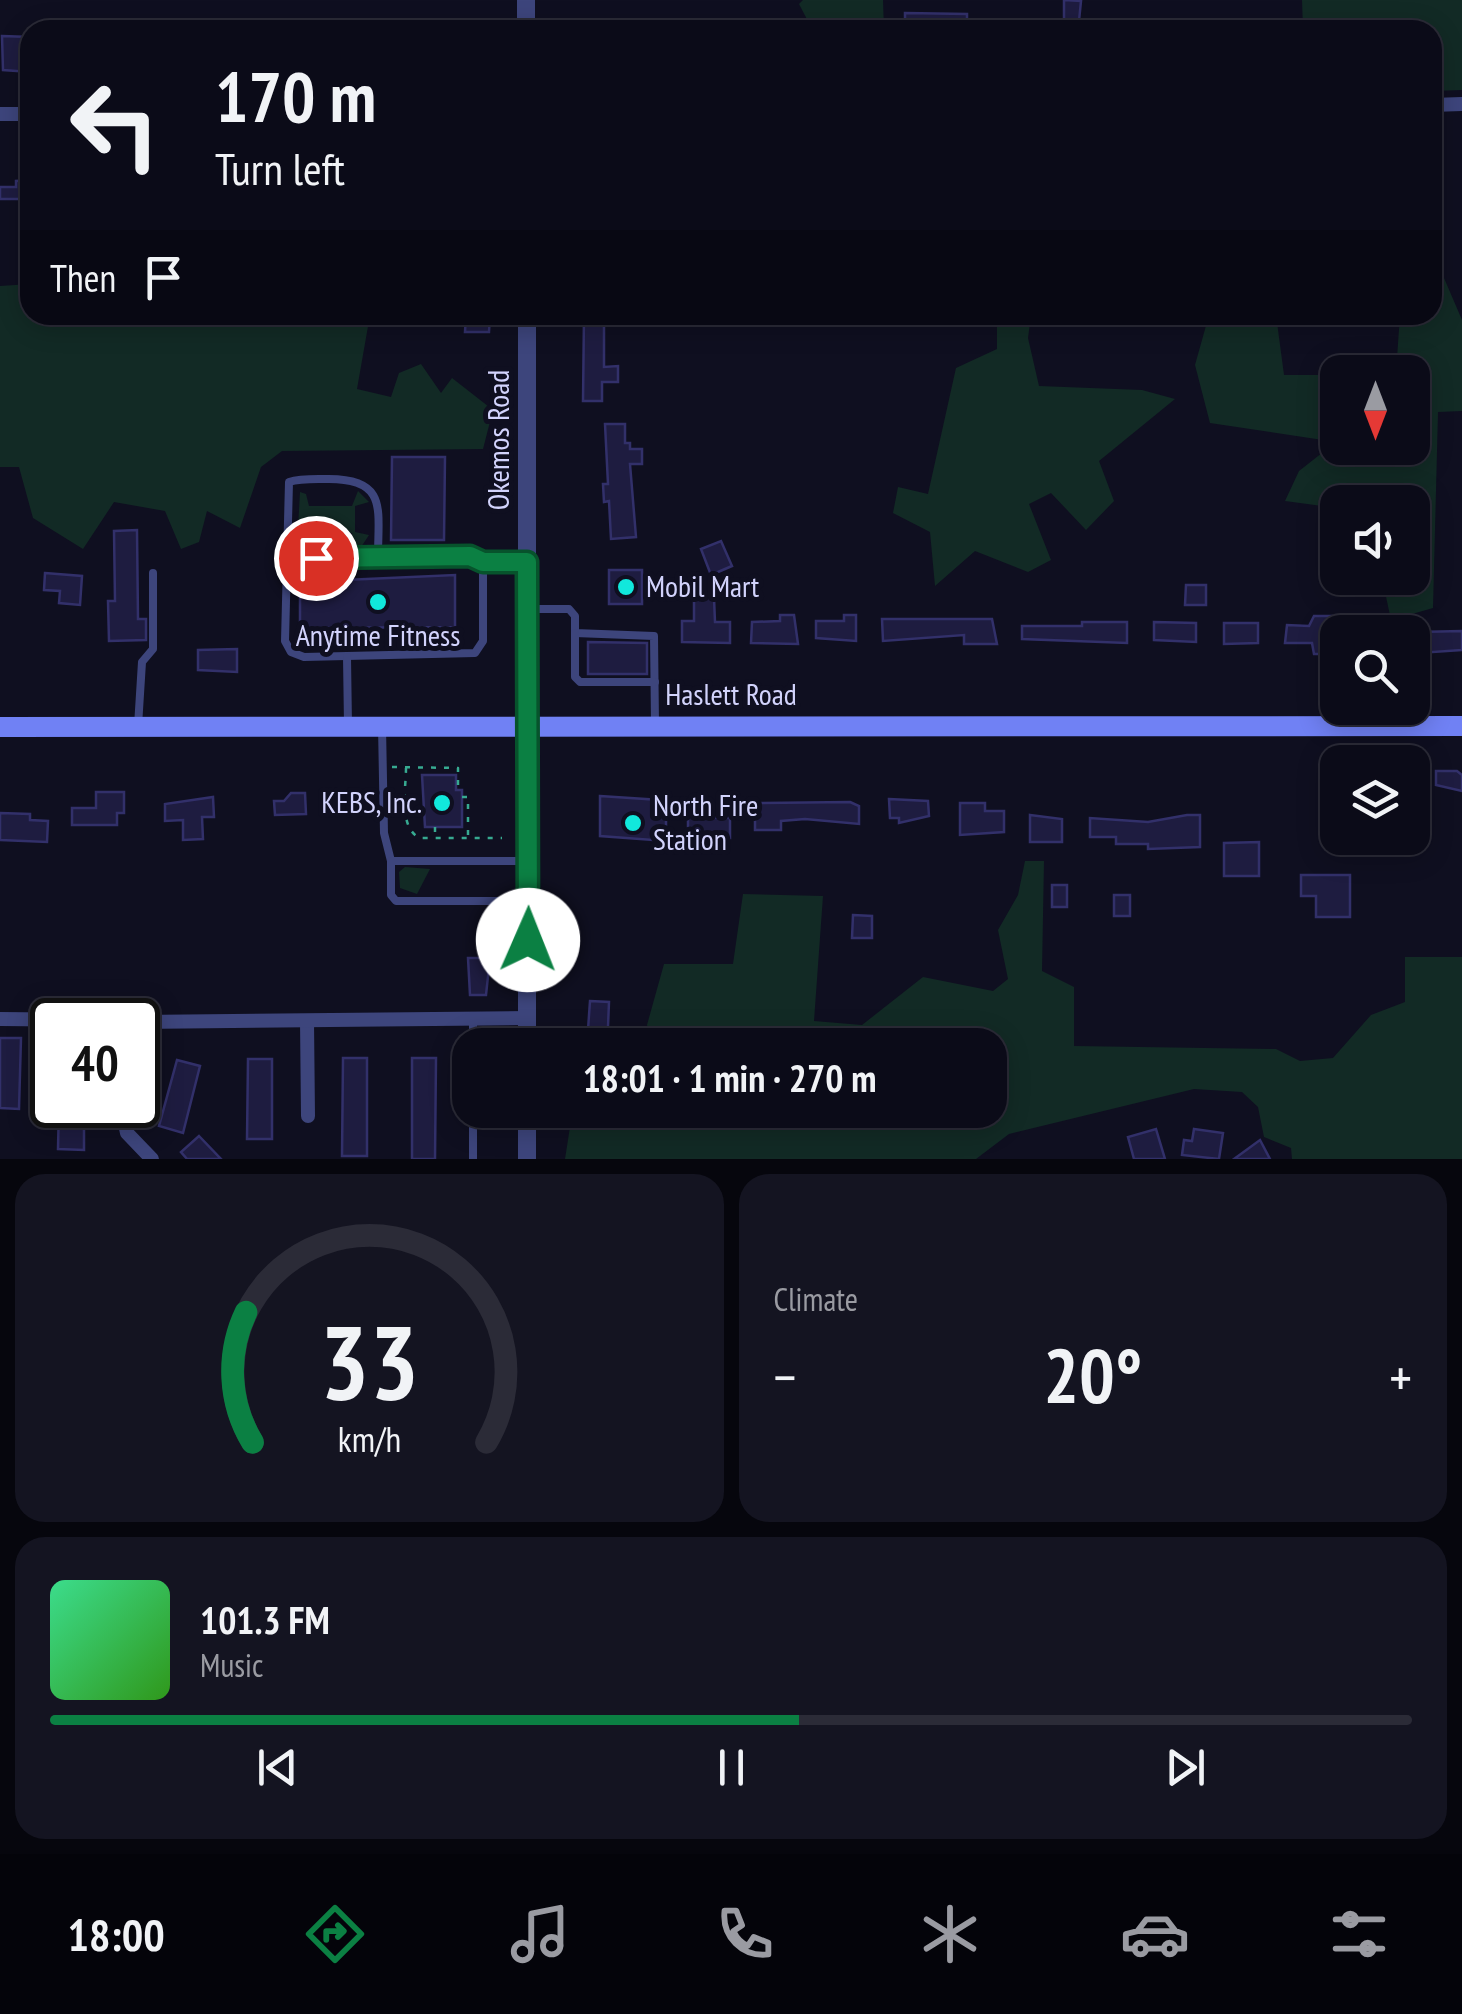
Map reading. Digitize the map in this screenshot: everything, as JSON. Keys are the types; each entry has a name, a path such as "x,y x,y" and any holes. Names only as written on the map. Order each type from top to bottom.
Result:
{"main road":[{"name":"Haslett Road","path":"0,727 1462,726"}],"street":[{"name":"Okemos Road","path":"526,325 526,1028"},
{"path":"160,1022 473,1022 526,1018"},
{"path":"0,1019 30,1019"},
{"path":"307,1022 308,1116"},
{"path":"126,1128 152,1159"},
{"path":"527,1128 527,1159"}],"lane":[{"path":"378,557 376,501 366,485 356,480 298,480 286,486 288,647 304,658 475,654 483,641 483,562"},
{"path":"285,558 470,556 483,562 527,562"},
{"path":"138,726 142,662 153,649 153,573"},
{"path":"527,609 569,609 575,616 577,680 654,682"},
{"path":"575,633 601,637 654,636 655,724"},
{"path":"347,657 348,726"},
{"path":"382,725 384,832 391,861 391,895 396,901 528,901"},
{"path":"391,861 528,861"},
{"path":"473,1022 473,1028"},
{"path":"473,1128 473,1159"}],"path":[{"path":"458,790 458,768 406,768 408,830 420,838 502,838"},
{"path":"435,768 435,775"},
{"path":"462,797 468,797 468,838"},
{"path":"462,808 468,808"},
{"path":"435,827 435,838"}],"green space":[{"path":"803,0 883,0 884,20 807,20 799,4"},
{"path":"1302,0 1462,0 1462,90 1442,91 1442,20 1303,20"},
{"path":"1444,278 1462,320 1462,411 1438,412 1433,608 1390,615 1386,595 1430,595 1430,485 1320,485 1320,506 1285,501 1299,471 1320,455 1320,465 1430,465 1430,355 1397,355 1399,325 1442,325"},
{"path":"20,285 20,325 368,325 357,389 391,397 399,373 421,364 441,393 452,378 493,410 483,449 282,451 261,467 240,528 207,511 199,542 181,549 165,511 114,502 83,549 33,518 19,467 0,467 0,286"},
{"path":"997,325 1030,325 1028,338 1039,386 1142,390 1175,399 1099,461 1114,501 1086,530 1051,493 1029,504 1051,560 1028,572 975,551 935,586 930,532 893,513 898,487 928,494 956,368 997,349"},
{"path":"1206,325 1277,325 1284,375 1320,375 1320,440 1210,423 1195,365"},
{"path":"358,491 369,502 355,506 355,532 369,535 361,547 353,546 352,533 302,534 302,546 297,546 300,492 306,494 309,506 352,506"},
{"path":"1025,861 1044,861 1042,971 1074,987 1074,1046 1276,1049 1300,1061 1333,1058 1371,1015 1405,1002 1405,957 1462,957 1462,1159 1292,1159 1291,1148 1264,1137 1258,1107 1242,1092 1194,1089 1009,1134 976,1159 565,1159 570,1128 1007,1128 1007,1028 647,1025 664,964 733,964 743,894 823,896 814,1021 862,1025 923,977 993,991 1008,979 998,930 1018,895"},
{"path":"405,867 430,869 417,894 400,888 399,872"}],"building":[{"path":"1064,0 1081,1 1079,20 1064,20"},
{"path":"905,13 967,14 967,20 905,20"},
{"path":"2,36 20,37 20,71 3,70"},
{"path":"16,181 20,181 20,199 0,199 0,187 16,187"},
{"path":"465,325 489,325 489,332 465,332"},
{"path":"584,325 604,325 604,367 618,366 618,382 602,382 602,401 583,401"},
{"path":"605,424 625,424 625,443 630,443 630,449 642,449 642,464 630,464 636,537 611,539 609,501 604,502 603,484 608,484"},
{"path":"392,457 445,457 444,540 391,540"},
{"path":"137,530 138,619 146,619 146,640 109,641 108,601 115,601 114,531"},
{"path":"721,541 732,566 711,575 701,549"},
{"name":"Mobil Mart","path":"609,570 642,570 642,604 609,604"},
{"path":"45,573 82,576 80,605 59,603 60,591 44,590"},
{"path":"455,575 455,627 300,628 300,582"},
{"path":"1186,585 1206,585 1206,605 1185,605"},
{"path":"694,597 714,598 715,622 730,622 730,643 682,642 682,621 694,621"},
{"path":"780,615 794,615 798,644 751,643 752,622 780,621"},
{"path":"844,615 856,615 856,641 816,638 816,621 844,621"},
{"path":"1314,616 1320,616 1320,654 1314,654 1312,643 1285,643 1287,625 1309,626"},
{"path":"882,619 992,619 997,644 964,644 964,635 883,641"},
{"path":"1082,622 1127,622 1127,643 1022,639 1022,626 1082,626"},
{"path":"1154,622 1196,623 1196,642 1154,640"},
{"path":"1224,623 1258,623 1258,643 1224,644"},
{"path":"1462,631 1462,650 1430,652 1430,632"},
{"path":"588,642 647,643 647,674 588,674"},
{"path":"237,649 237,672 198,670 198,650"},
{"path":"1436,771 1457,771 1462,775 1462,791 1436,785"},
{"name":"KEBS, Inc.","path":"422,775 456,775 456,790 462,790 462,827 425,827"},
{"path":"96,792 124,792 124,813 117,813 117,825 72,825 72,808 96,808"},
{"path":"291,793 305,793 306,814 275,815 274,801 284,801"},
{"name":"North Fire Station","path":"600,796 660,800 660,810 666,810 666,841 600,836"},
{"path":"213,797 214,817 202,817 203,839 183,840 183,820 165,821 165,804"},
{"path":"889,799 928,801 929,816 899,823 899,818 890,818"},
{"path":"850,802 859,806 859,824 805,819 781,821 781,830 755,830 755,803"},
{"path":"960,803 985,803 985,811 1004,811 1004,832 960,835"},
{"path":"0,813 30,814 30,820 48,821 47,842 0,840"},
{"path":"1030,815 1062,819 1062,842 1030,842"},
{"path":"1200,815 1200,847 1148,849 1148,844 1116,844 1116,837 1090,837 1090,818 1148,822"},
{"path":"688,817 730,818 730,838 688,837"},
{"path":"1259,842 1259,876 1224,876 1224,843"},
{"path":"1301,875 1350,875 1350,917 1316,917 1316,896 1301,896"},
{"path":"1052,885 1067,885 1067,907 1052,907"},
{"path":"1114,895 1130,895 1130,916 1114,916"},
{"path":"853,915 872,916 872,938 852,938"},
{"path":"468,958 490,958 486,995 470,995"},
{"path":"590,1001 609,1002 608,1027 623,1028 588,1028"},
{"path":"0,1038 21,1038 19,1109 0,1108"},
{"path":"343,1058 367,1058 367,1156 342,1156"},
{"path":"412,1058 436,1058 435,1159 412,1159"},
{"path":"248,1059 272,1059 272,1139 247,1139"},
{"path":"177,1060 200,1066 183,1133 160,1126"},
{"path":"58,1128 84,1128 84,1150 58,1149"},
{"path":"1156,1129 1165,1159 1134,1159 1128,1137"},
{"path":"1194,1129 1223,1133 1219,1159 1182,1155 1184,1140 1192,1141"},
{"path":"199,1136 221,1159 187,1159 181,1152"},
{"path":"1260,1140 1270,1159 1234,1159"}],"place":[{"name":"Mobil Mart","path":"626,587"},
{"name":"Anytime Fitness","path":"378,602"},
{"name":"KEBS, Inc.","path":"442,803"},
{"name":"North Fire Station","path":"633,823"}],"route":[{"path":"316,558 470,556 483,562 527,562 528,940"}]}
